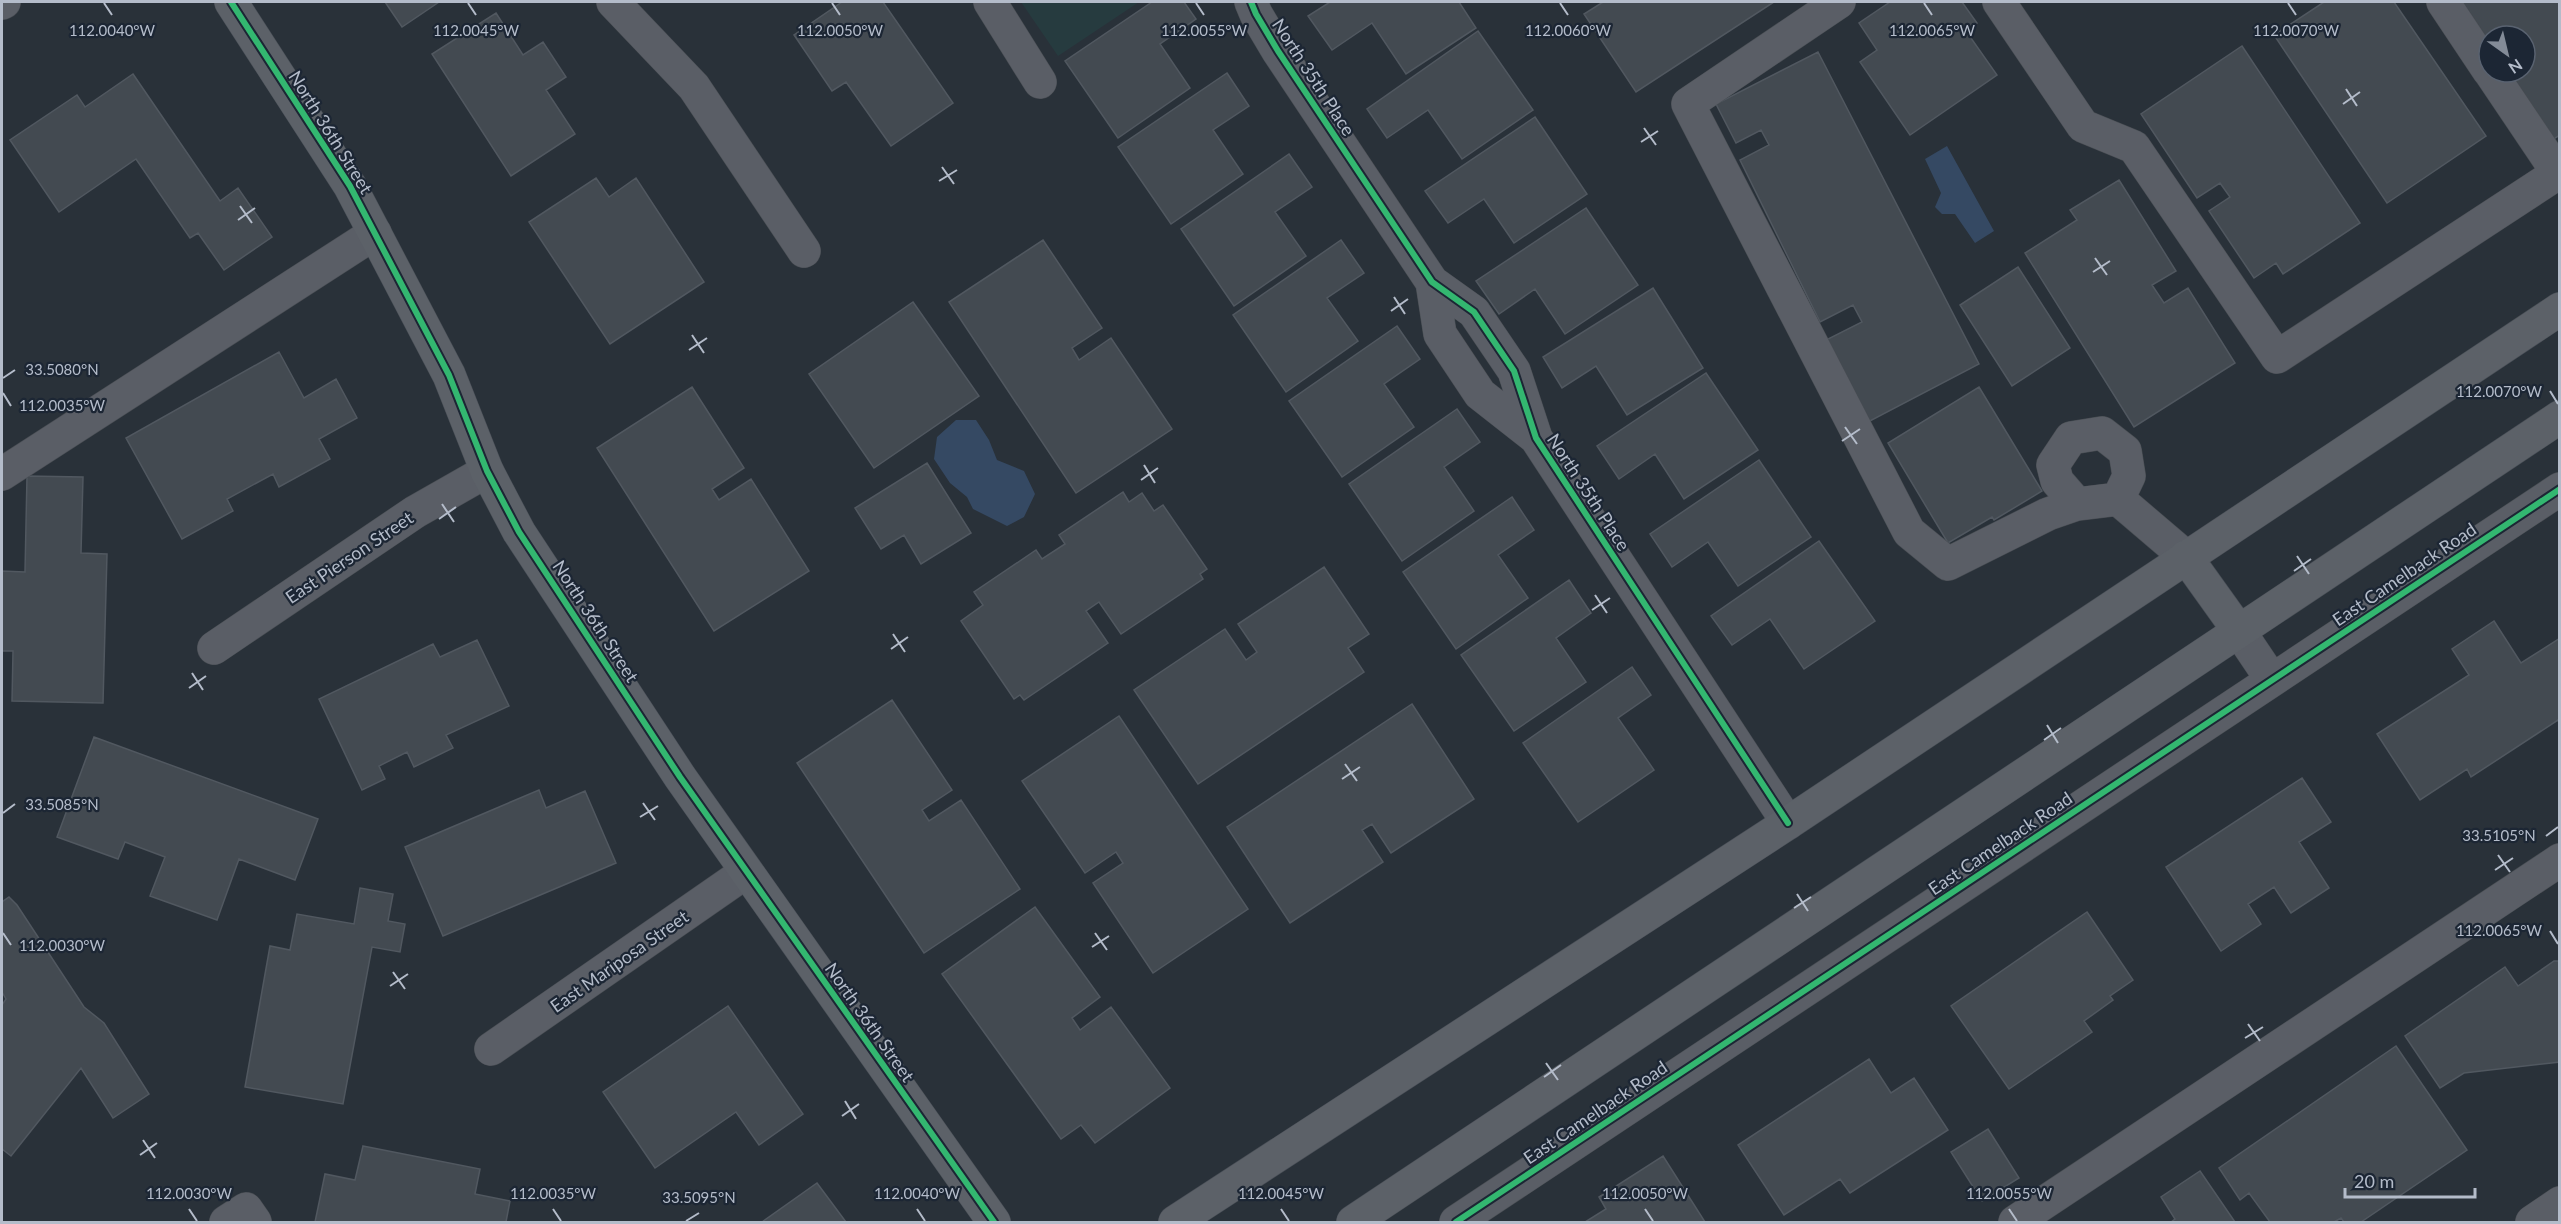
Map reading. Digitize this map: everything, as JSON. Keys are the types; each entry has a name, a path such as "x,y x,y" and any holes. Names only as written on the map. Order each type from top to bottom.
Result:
{"main road":[{"name":"North 36th Street","path":"231,2 350,186 449,375 487,471 519,532 680,777 994,1222"},
{"path":"1175,1222 1788,824 2559,309"},
{"path":"1354,1222 2559,417"},
{"path":"2186,557 2239,631"}],"street":[{"path":"614,2 694,87 804,251"},
{"path":"990,2 1040,82"},
{"name":"North 35th Place","path":"1251,2 1278,51 1432,282 1440,334 1480,394 1536,438 1788,824"},
{"path":"1839,2 1688,104 1909,532 1948,564 2048,514 2077,504 2118,498 2186,557"},
{"path":"1999,2 2084,126 2134,147 2277,357 2558,175 2498,84"},
{"path":"2443,2 2477,53"},
{"path":"2,474 375,233"},
{"path":"2077,504 2057,481 2053,465 2071,438 2102,433 2125,451 2129,476 2118,498"},
{"name":"East Pierson Street","path":"214,648 415,512 487,471"},
{"name":"East Camelback Road","path":"1456,1222 2559,489"},
{"path":"2239,631 2272,680"},
{"path":"2015,1222 2559,860"},
{"name":"East Mariposa Street","path":"491,1049 746,872"},
{"path":"2532,1222 2559,1203"},
{"path":"226,1222 246,1209 255,1222"}],"green space":[{"path":"1021,2 1139,2 1058,56"}],"water":[{"path":"1947,146 1994,231 1975,243 1955,214 1942,214 1935,207 1941,193 1925,159"},
{"path":"956,420 976,420 989,440 997,460 1024,471 1035,494 1024,517 1007,526 973,509 967,497 950,483 934,459 937,437"}],"building":[{"path":"385,2 439,2 402,27"},
{"path":"842,2 883,2 953,103 891,146 846,82 832,91 794,35"},
{"path":"1152,2 1184,2 1196,19 1160,44 1190,88 1118,138 1065,61"},
{"path":"1330,2 1459,2 1476,28 1406,74 1372,23 1332,50 1308,16"},
{"path":"1603,2 1774,2 1636,92 1584,14"},
{"path":"1890,2 1962,2 1977,23 1966,31 1997,75 1910,135 1860,62 1877,50 1859,23"},
{"path":"2324,2 2394,2 2486,136 2387,203 2274,35"},
{"path":"2460,2 2560,2 2560,135 2552,140 2515,84 2537,84 2537,24 2477,24 2477,27"},
{"path":"496,13 523,55 543,42 566,77 546,90 575,134 511,176 432,54"},
{"path":"1478,31 1533,110 1462,159 1428,110 1387,138 1367,109"},
{"path":"2242,46 2360,223 2283,274 2276,263 2254,278 2209,211 2230,197 2220,183 2197,198 2141,114"},
{"path":"1818,52 1979,364 1868,422 1826,340 1862,322 1853,305 1820,322 1740,160 1769,145 1761,130 1736,143 1716,104"},
{"path":"1227,73 1249,106 1213,130 1243,174 1171,224 1118,147"},
{"path":"133,74 220,201 238,188 272,237 224,270 198,233 190,238 136,159 59,212 10,140 77,95 85,107"},
{"path":"1535,117 1587,194 1514,243 1484,199 1448,223 1425,191"},
{"path":"1289,154 1312,187 1275,212 1306,256 1234,306 1181,229"},
{"path":"596,178 609,197 636,178 704,282 610,344 529,222"},
{"path":"2119,180 2176,271 2152,285 2164,303 2188,288 2235,363 2134,427 2025,253 2077,220 2070,210"},
{"path":"1586,208 1638,285 1565,334 1535,289 1499,314 1476,281"},
{"path":"1043,240 1102,328 1072,348 1079,360 1111,338 1172,429 1076,493 949,302"},
{"path":"1341,240 1364,273 1327,298 1358,341 1286,392 1233,315"},
{"path":"2018,267 2070,348 2012,386 1960,305"},
{"path":"1653,288 1703,368 1627,415 1596,366 1562,388 1543,357"},
{"path":"913,302 979,396 874,468 809,374"},
{"path":"1397,326 1420,359 1384,384 1414,427 1342,477 1289,401"},
{"path":"279,352 304,398 336,379 357,418 319,439 330,459 279,487 273,474 227,499 233,511 182,539 126,438"},
{"path":"1706,373 1758,450 1684,499 1655,454 1619,479 1597,446"},
{"path":"692,387 744,468 712,489 719,500 751,479 809,571 714,631 597,448"},
{"path":"1979,387 2042,491 1994,520 1992,517 1948,543 1888,443"},
{"path":"1457,409 1480,442 1444,467 1474,511 1402,561 1349,484"},
{"path":"1759,460 1811,537 1738,586 1708,542 1672,567 1650,534"},
{"path":"927,463 971,533 921,564 904,535 881,549 855,508"},
{"path":"27,476 83,477 81,553 107,554 103,703 12,701 13,651 2,651 2,571 25,572"},
{"path":"1123,492 1129,502 1142,493 1154,511 1163,505 1207,569 1200,574 1203,579 1121,634 1099,602 1086,611 1108,643 1024,700 1020,695 1014,699 961,621 983,605 974,592 1036,550 1042,559 1065,544 1059,535"},
{"path":"1512,497 1534,530 1498,555 1528,598 1456,649 1403,572"},
{"path":"1819,541 1875,621 1804,669 1770,619 1732,645 1711,616"},
{"path":"1324,567 1369,634 1348,648 1364,672 1198,784 1134,690 1225,629 1246,660 1257,652 1238,624"},
{"path":"1569,580 1591,613 1556,638 1586,682 1514,731 1461,655"},
{"path":"2494,621 2521,663 2560,638 2560,722 2558,720 2471,777 2467,769 2420,800 2377,734 2469,675 2452,649"},
{"path":"477,640 509,706 446,735 453,748 414,767 407,752 379,766 385,779 362,790 319,699 433,644 440,657"},
{"path":"1632,667 1651,695 1618,718 1654,770 1578,822 1523,743"},
{"path":"892,700 952,790 922,810 929,821 961,800 1020,889 924,953 797,763"},
{"path":"1412,704 1474,799 1391,853 1372,824 1362,830 1383,862 1290,923 1227,827"},
{"path":"1119,716 1248,909 1153,973 1093,883 1123,863 1116,852 1085,873 1022,781"},
{"path":"94,737 318,819 295,880 239,859 217,920 150,896 165,857 125,842 118,859 57,837"},
{"path":"2302,778 2331,822 2299,842 2329,888 2291,913 2274,887 2248,904 2261,924 2221,951 2166,867"},
{"path":"539,790 546,808 585,791 616,863 443,936 405,847"},
{"path":"360,888 393,894 388,921 405,924 400,952 372,947 343,1104 245,1087 270,946 290,950 297,914 354,924"},
{"path":"9,897 17,905 84,1007 104,1023 149,1094 113,1118 81,1068 11,1156 2,1149 2,1005 6,999 2,992 2,902"},
{"path":"1035,907 1100,997 1072,1018 1080,1030 1111,1007 1170,1088 1095,1143 1081,1125 1061,1139 942,974"},
{"path":"2087,912 2133,980 2110,996 2113,1000 2084,1021 2092,1032 2009,1089 1951,1006"},
{"path":"2554,961 2560,961 2560,1062 2464,1073 2440,1088 2405,1036 2505,967 2518,986"},
{"path":"728,1006 803,1114 759,1145 736,1112 655,1168 603,1092"},
{"path":"2396,1046 2467,1150 2361,1222 2344,1222 2341,1218 2334,1222 2270,1222 2249,1193 2240,1200 2219,1168"},
{"path":"1869,1059 1891,1093 1914,1078 1948,1130 1850,1193 1840,1179 1784,1215 1738,1145"},
{"path":"1988,1129 2019,1178 1982,1201 1951,1152"},
{"path":"363,1146 480,1169 475,1194 510,1201 506,1222 315,1222 325,1174 355,1180"},
{"path":"1663,1156 1705,1222 1585,1222 1606,1209 1599,1197"},
{"path":"2200,1171 2235,1222 2171,1222 2175,1219 2161,1197"},
{"path":"817,1183 846,1222 762,1222"}],"cycle path":[{"path":"231,2 350,186 449,375 487,471 519,532 680,777 994,1222"},
{"path":"1251,2 1278,51 1432,282 1474,312 1514,371 1536,438 1788,823"},
{"path":"1456,1222 2560,489"}]}
